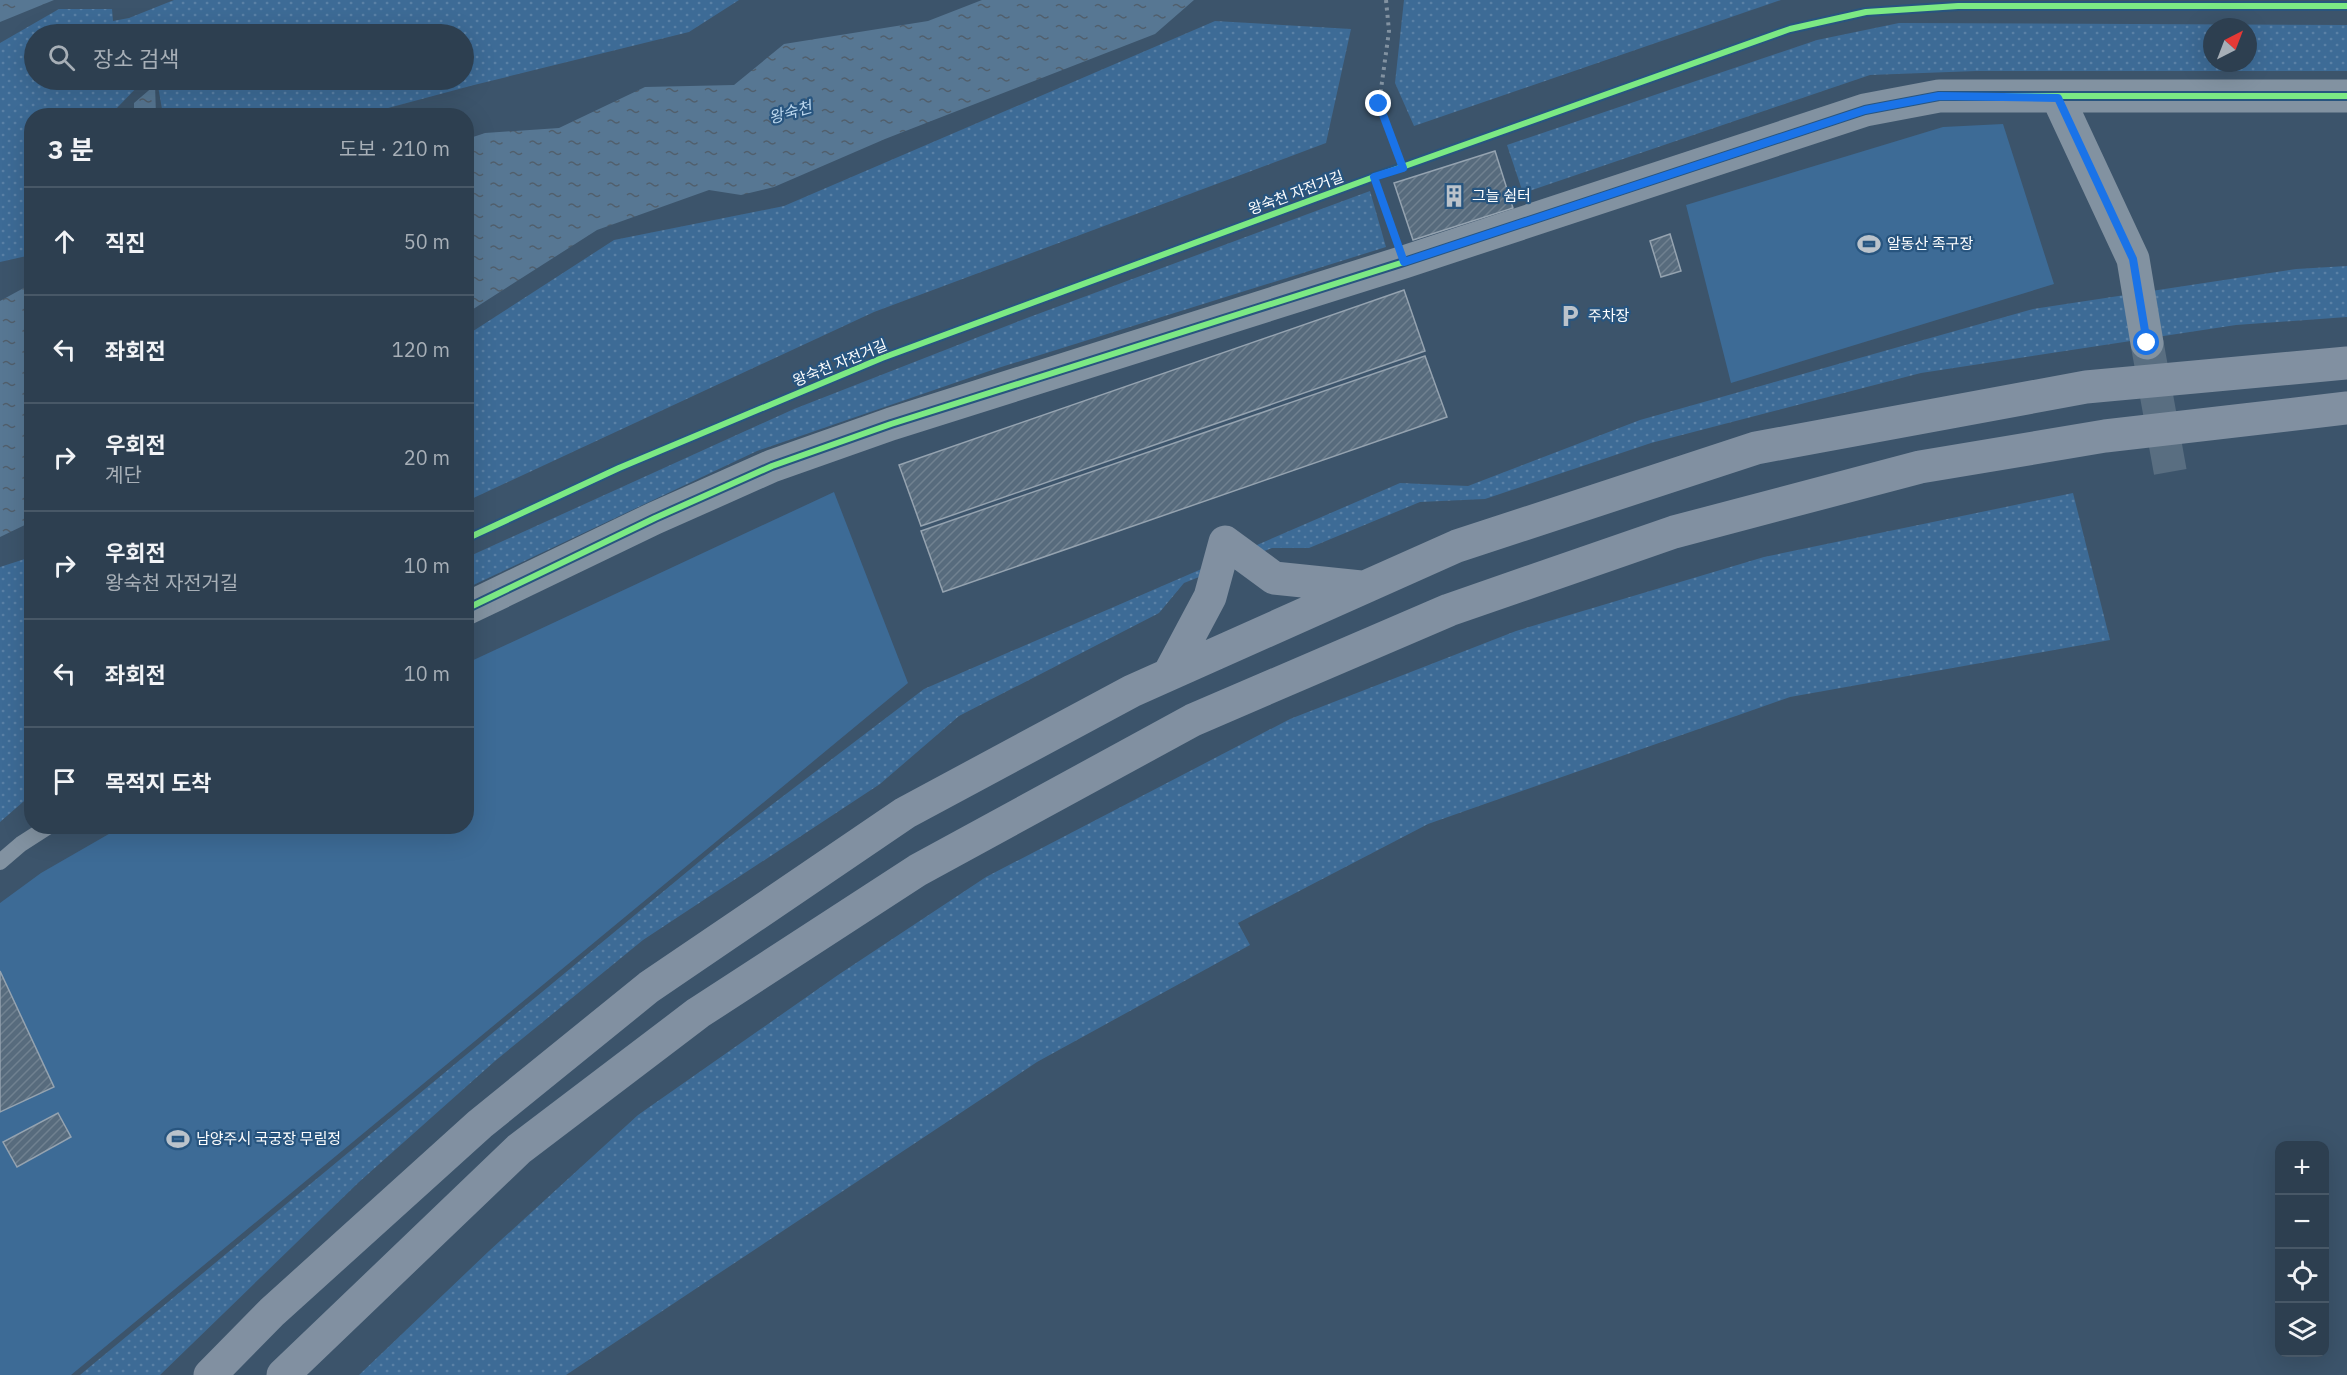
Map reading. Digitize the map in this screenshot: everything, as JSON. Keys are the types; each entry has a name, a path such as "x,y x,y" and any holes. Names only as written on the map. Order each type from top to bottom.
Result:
{"highway":[{"path":"210,1375 272,1312 480,1124 649,987 904,813 1132,691 1457,546 1756,448 2086,387 2347,363"},
{"path":"283,1375 519,1149 698,1013 918,870 1193,720 1449,610 1674,532 1920,467 2105,436 2347,408"},
{"path":"1169,674 1210,597 1225,542 1274,578 1363,588"}],"street":[{"path":"474,605 655,518 772,466 891,424 1404,262 1865,110 1939,96 2058,98 2347,96"},
{"path":"2058,98 2133,259 2147,343"}],"lane":[{"path":"0,862 37,834"}],"path":[{"path":"1386,0 1389,31 1379,104 1403,168"},
{"path":"1393,171 1414,164"},
{"path":"1374,177 1404,262"}],"shaded area":[{"path":"174,0 739,0 689,32 474,85 474,24 33,24 59,9 112,9 113,21 129,18"},
{"path":"1404,0 1781,0 1414,126 1395,83"},
{"path":"1215,21 1351,29 1326,143 874,312 474,498 474,330 614,240 784,206"},
{"path":"1899,23 2203,24 2203,71 1976,71 1870,75 1523,193 1507,145 1817,40"},
{"path":"2257,25 2347,25 2347,71 2257,71"},
{"path":"24,29 24,90 134,90 117,108 24,108 24,257 0,262 0,43"},
{"path":"159,90 455,90 388,108 162,108"},
{"name":"알동산 족구장","path":"2003,124 2054,284 1731,383 1686,205 1943,127"},
{"path":"1370,191 1386,247 998,368 757,451 474,585 474,554 794,409 1027,318"},
{"path":"2347,266 2347,317 2236,325 1921,373 1651,443 1485,499 1420,502 1309,548 1272,548 1184,583 1159,613 959,716 880,784 643,940 495,1061 359,1182 160,1375 80,1375 723,842 924,689 1400,483 1468,486 1640,420 2033,309 2296,269"},
{"name":"남양주시 국궁장 무림정","path":"834,492 908,683 71,1375 0,1375 0,903 41,873 109,834 474,834 474,660"},
{"path":"2073,493 2110,640 1790,697 1428,824 1238,923 1250,945 1037,1062 566,1375 359,1375 489,1251 638,1115 838,975 986,877 1290,719 1516,631 1764,557"},
{"path":"24,559 24,801 0,822 0,567"}],"water":[{"path":"0,0 54,0 0,22"},
{"name":"왕숙천","path":"982,0 1194,0 1155,34 885,139 774,187 741,195 709,190 597,230 474,309 474,137 485,133 559,128 645,87 734,85 784,44 928,21"},
{"path":"149,90 155,90 156,108 134,108 134,103"},
{"path":"24,288 24,525 0,537 0,301"}],"building":[{"name":"그늘 쉼터","path":"1495,151 1513,208 1413,240 1394,183"},
{"path":"1670,234 1681,271 1661,277 1650,241"},
{"path":"1404,290 1425,351 921,526 899,465"},
{"path":"1425,356 1447,417 943,592 921,531"},
{"path":"0,971 54,1087 0,1112"},
{"path":"58,1113 71,1137 17,1167 3,1142"}],"tunnel":[{"path":"2147,343 2173,487"}],"cycle path":[{"name":"왕숙천 자전거길","path":"474,535 619,468 882,358 1374,177 1790,29 1866,12 1958,6 2347,6"},
{"path":"474,605 655,518 772,466 891,424 1404,262 1865,110 1939,96 2347,96"}],"place":[{"name":"그늘 쉼터","path":"1454,196"},
{"name":"알동산 족구장","path":"1869,244"},
{"name":"주차장","path":"1570,316"},
{"name":"남양주시 국궁장 무림정","path":"178,1139"}],"route":[{"path":"1379,104 1403,168 1374,177 1404,262 1865,110 1939,96 2058,98 2133,259 2147,343"}]}
